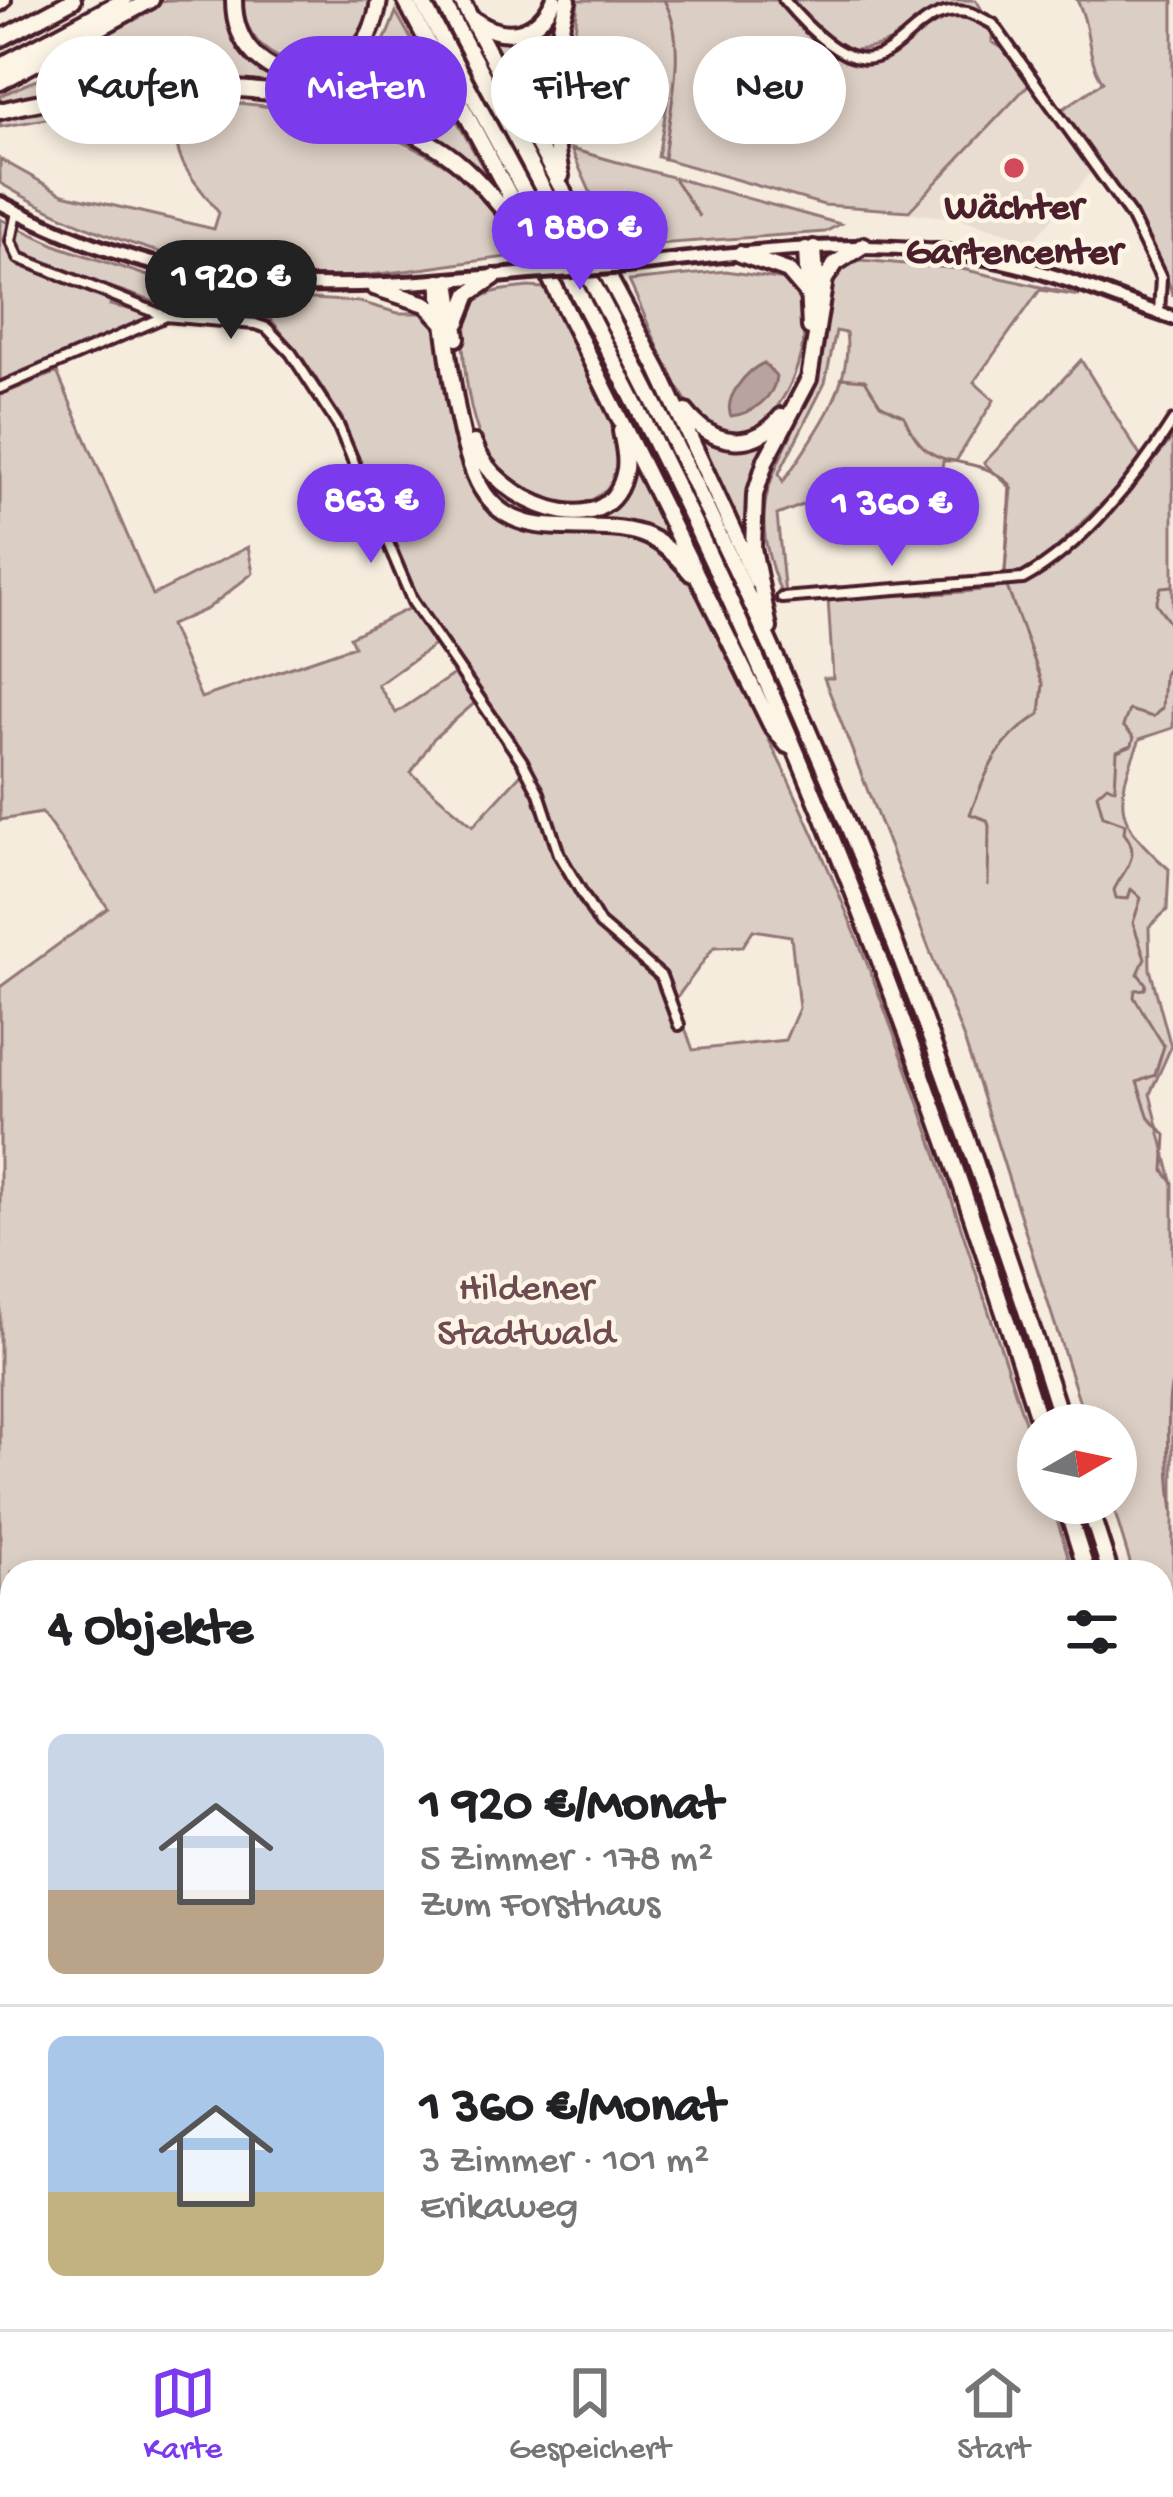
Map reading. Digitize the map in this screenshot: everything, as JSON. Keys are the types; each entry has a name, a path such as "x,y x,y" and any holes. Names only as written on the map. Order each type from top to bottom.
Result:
{"highway":[{"path":"0,39 73,0"},
{"path":"0,67 124,0"},
{"path":"0,82 151,0"},
{"path":"234,0 239,32 258,57 288,74 306,76 342,66 358,53 376,23 379,0"},
{"path":"405,0 572,312 618,369"},
{"path":"421,0 618,369 737,616 801,764 949,1144 1033,1404"},
{"path":"442,0 605,306 778,662 912,986 1057,1404"},
{"path":"460,0 670,392 757,582"},
{"path":"470,16 501,34 521,33 546,16 554,0"},
{"path":"564,193 552,101 556,48 568,0"},
{"path":"0,111 79,95 156,88 222,89 310,101 390,123 442,149 526,236"},
{"path":"508,193 771,725 801,764"},
{"path":"670,392 697,426 722,440 749,440 764,434 782,417 798,386 814,309 829,271 864,245"},
{"path":"778,662 757,582 752,530 755,495 766,460 809,379 814,309 810,248"},
{"path":"740,254 788,272 804,287 814,309"},
{"path":"451,329 469,294 494,277"},
{"path":"444,281 466,446 482,490 493,504 521,523 539,527 624,530 656,540 706,591"},
{"path":"374,286 426,304 451,329 475,449 494,479 523,500 572,513 587,511 610,497 625,468 618,414"},
{"path":"1072,1524 1083,1560"},
{"path":"1095,1524 1106,1560"}],"main road":[{"path":"0,203 84,244 185,273 273,286 374,286 864,245 998,260 1066,278 1173,318"}],"street":[{"path":"784,0 825,46 844,54 880,54 926,19 946,12 965,11 993,24 1130,217 1161,278 1159,313"},
{"path":"17,212 11,241 19,258 165,316 267,328 291,353 338,425 413,602 522,761 570,876 608,934 661,976 679,1025"},
{"path":"0,388 165,316"},
{"path":"782,598 1023,580 1128,487 1173,421"}],"shaded area":[{"path":"1031,82 1091,172 1033,241 961,219 910,213"},
{"path":"764,363 776,376 772,391 754,408 731,416 730,401 738,385"}],"green space":[{"path":"166,0 225,0 233,36 97,36"},
{"path":"243,0 371,0 359,36 265,36 265,48 245,18"},
{"path":"578,0 779,0 809,36 693,36 693,144 846,144 846,57 883,57 927,27 957,16 992,28 992,42 1009,52 1031,82 909,211 824,205 658,157 660,144 669,144 669,36 575,36"},
{"path":"791,0 976,0 986,17 944,15 888,42 847,50 846,36 827,36 809,24"},
{"path":"1077,0 1173,0 1173,296 1139,222 1060,111 1103,82"},
{"path":"396,12 409,36 385,36"},
{"path":"552,25 551,36 522,36"},
{"path":"241,50 265,71 265,84 241,83"},
{"path":"36,80 36,99 0,107 0,96"},
{"path":"241,103 265,107 265,144 406,144 456,173 495,209 523,255 363,275 272,274 150,249 73,221 0,183 0,159 63,194 214,229 219,213 188,173 178,144 241,144"},
{"path":"36,113 36,121 0,127 0,119"},
{"path":"467,139 491,182 447,144 467,144"},
{"path":"571,149 840,224 825,232 615,247"},
{"name":"Hildener Stadtwald","path":"0,219 60,247 163,281 232,294 360,302 398,313 426,313 445,351 462,457 482,502 503,520 528,530 637,539 661,549 681,567 789,781 906,1068 1019,1404 1017,1524 1058,1524 1069,1560 0,1560 0,987 108,908 42,813 0,820 0,395 57,372 153,595 248,547 253,573 207,609 170,625 201,698 354,646 350,637 410,608 436,644 378,685 396,713 457,672 477,701 434,738 411,773 473,826 523,772 527,757 417,604 342,418 271,320 169,307 113,288 110,305 147,313 147,318 0,381","holes":["753,930 791,936 799,1008 785,1040 693,1050 675,1000 714,947 743,946"]},
{"path":"860,260 962,269 1080,296 1040,290 974,382 994,400 956,461 943,461 934,527 866,530 843,505 824,523 805,504 777,515 786,605 772,569 764,514 776,469 816,373 838,271","holes":["836,331 846,333 847,353 837,392 783,482 779,473 825,383"]},
{"path":"726,271 785,280 800,303 804,325 801,352 779,404 761,424 741,434 720,432 687,402 629,281"},
{"path":"544,288 603,401 618,447 614,479 600,495 581,504 546,502 519,490 499,471 473,417 462,323 480,298"},
{"path":"1081,360 1144,462 1033,571 1004,580 1012,489 984,463"},
{"path":"774,432 753,481 749,547 698,433 737,446"},
{"path":"1173,437 1173,728 1140,739 1123,796 1124,811 1137,838 1169,869 1167,910 1149,927 1150,969 1171,1047 1150,1094 1173,1185 1173,1560 1129,1560 1118,1524 1137,1524 1137,1404 1080,1404 964,1039 824,678 833,678 828,598 1013,585 1047,570 1086,536"},
{"path":"630,443 688,564 671,546 644,537 564,527 516,513 496,498 482,475 509,500 538,511 604,507"}],"waterway":[{"path":"664,0 676,57 664,159"},
{"path":"675,180 699,216"},
{"path":"841,378 865,380 880,404 904,416 926,449 994,473 1010,484 1005,576"},
{"path":"1173,586 1161,587 1156,603 1173,628"},
{"path":"988,885 989,826 987,820 970,814 1003,746 1040,714 1043,684 1007,587"},
{"path":"1173,657 1164,675 1162,708 1153,717 1129,710 1123,726 1134,737 1132,745 1117,751 1115,789 1107,785 1097,794 1103,816 1125,824 1132,849 1130,863 1114,890 1116,898 1128,899 1131,889 1141,898 1133,923 1145,958 1138,974 1146,984 1145,989 1135,990 1134,997 1164,1046 1155,1075 1137,1082 1149,1118 1166,1135 1164,1171 1173,1183"},
{"path":"1173,1380 1168,1423 1173,1511"}],"place":[{"name":"Wächter Gartencenter","path":"1014,168"}]}
